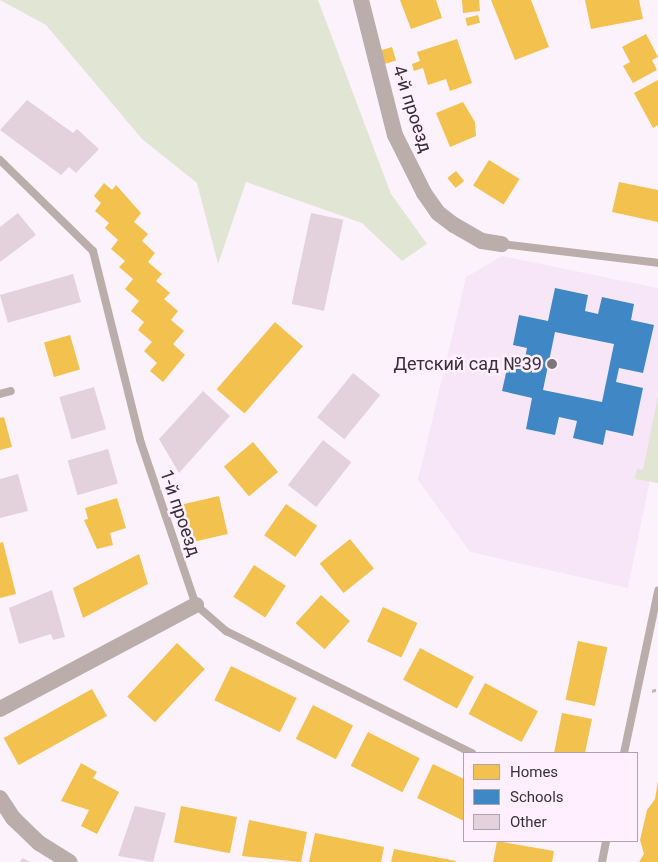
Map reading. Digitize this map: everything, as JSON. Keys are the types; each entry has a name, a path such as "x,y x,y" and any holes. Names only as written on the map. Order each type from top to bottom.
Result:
{"street":[{"name":"4-й проезд","path":"361,0 395,135 424,193 438,213 454,224 482,241 502,244"},
{"path":"0,709 196,605"},
{"path":"0,798 13,818 39,843 69,862"}],"lane":[{"name":"1-й проезд","path":"0,160 93,251 140,440 196,605"},
{"path":"502,244 658,263"},
{"path":"0,394 11,391"},
{"path":"624,752 658,591"},
{"path":"196,605 226,631 470,752"},
{"path":"602,862 606,842"}],"path":[{"path":"652,691 658,689"}],"shaded area":[{"name":"Детский сад №39","path":"502,256 658,288 658,440 628,588 470,552 418,480 466,277"}],"green space":[{"path":"0,0 318,0 391,194 427,244 402,261 362,223 246,182 218,264 197,183 142,139 46,25"},
{"path":"658,396 658,483 635,479 637,469 643,470"}],"building: Homes":[{"path":"400,0 436,0 442,18 411,29"},
{"path":"462,0 479,0 480,11 463,13"},
{"path":"491,0 531,0 549,47 515,60"},
{"path":"585,0 639,0 643,19 591,29"},
{"path":"478,15 480,23 467,26 465,18"},
{"path":"646,34 658,57 652,60 657,70 633,83 623,66 630,62 622,47"},
{"path":"457,39 472,83 450,91 446,79 428,85 423,68 414,71 412,64 420,61 417,52"},
{"path":"392,47 396,60 384,64 380,51"},
{"path":"658,80 658,125 653,128 634,93"},
{"path":"463,102 475,122 476,136 450,147 436,113"},
{"path":"489,160 520,179 504,205 473,185"},
{"path":"456,171 464,181 456,188 447,178"},
{"path":"619,182 658,190 658,222 612,212"},
{"path":"104,183 112,190 116,185 141,213 134,222 148,234 142,241 155,253 148,262 162,274 156,281 170,293 164,299 178,311 171,320 184,331 173,344 185,355 163,382 150,371 157,363 144,351 152,342 138,330 144,322 131,311 139,301 125,289 133,279 119,267 125,261 111,249 118,240 105,228 109,223 95,211 101,203 94,196"},
{"path":"275,322 303,346 245,413 217,389"},
{"path":"70,335 80,370 54,377 44,342"},
{"path":"4,417 12,447 0,450 0,418"},
{"path":"253,442 278,472 249,496 224,466"},
{"path":"219,496 228,534 191,543 182,505"},
{"path":"117,498 126,528 110,533 113,545 97,549 84,520 88,519 85,508"},
{"path":"286,504 317,526 295,557 264,535"},
{"path":"350,539 374,569 344,593 320,564"},
{"path":"3,542 16,594 0,598 0,543"},
{"path":"139,554 148,584 83,618 73,588"},
{"path":"254,565 286,586 265,618 233,597"},
{"path":"321,595 350,621 325,649 296,623"},
{"path":"383,607 417,623 401,657 367,641"},
{"path":"578,641 607,647 595,706 566,700"},
{"path":"177,643 205,669 155,722 127,696"},
{"path":"420,648 474,677 457,708 403,680"},
{"path":"231,666 297,698 280,732 214,700"},
{"path":"485,683 538,711 522,742 469,714"},
{"path":"92,689 107,716 19,765 4,738"},
{"path":"313,705 353,725 336,759 296,739"},
{"path":"562,713 592,719 585,752 554,752"},
{"path":"368,732 420,758 402,792 351,766"},
{"path":"81,763 97,772 93,778 119,792 97,834 81,826 89,810 61,801"},
{"path":"433,764 463,779 463,821 417,798"},
{"path":"658,781 658,862 639,862 644,854 640,840 647,810 655,799"},
{"path":"181,806 237,817 230,853 174,842"},
{"path":"249,820 307,832 301,862 242,856"},
{"path":"315,833 384,847 381,862 309,862"},
{"path":"497,842 554,851 552,862 493,862"},
{"path":"394,849 456,861 391,862"}],"building: Schools":[{"path":"555,288 588,295 585,311 598,314 602,297 634,304 631,320 654,325 643,373 619,368 616,382 643,388 633,436 606,430 603,445 573,438 577,421 559,417 555,435 526,429 532,398 502,391 509,360 524,363 527,348 513,345 519,315 548,321","holes":["555,332 614,344 602,402 543,390"]}],"building: Other":[{"path":"27,100 73,133 77,129 99,149 76,173 69,167 61,175 0,130"},
{"path":"18,213 36,235 0,262 0,227"},
{"path":"311,213 343,220 324,311 292,304"},
{"path":"73,274 81,302 8,323 0,295"},
{"path":"353,373 380,395 344,439 317,417"},
{"path":"94,387 106,429 72,439 59,397"},
{"path":"203,391 230,416 179,473 159,439"},
{"path":"323,440 351,462 316,507 288,485"},
{"path":"108,449 118,484 78,495 68,461"},
{"path":"18,474 28,511 0,518 0,479"},
{"path":"52,590 65,637 53,640 51,634 19,644 9,608"},
{"path":"135,806 166,813 153,862 118,856"},
{"path":"22,858 31,862 20,862"}],"place":[{"name":"Детский сад №39","path":"552,364"}]}
